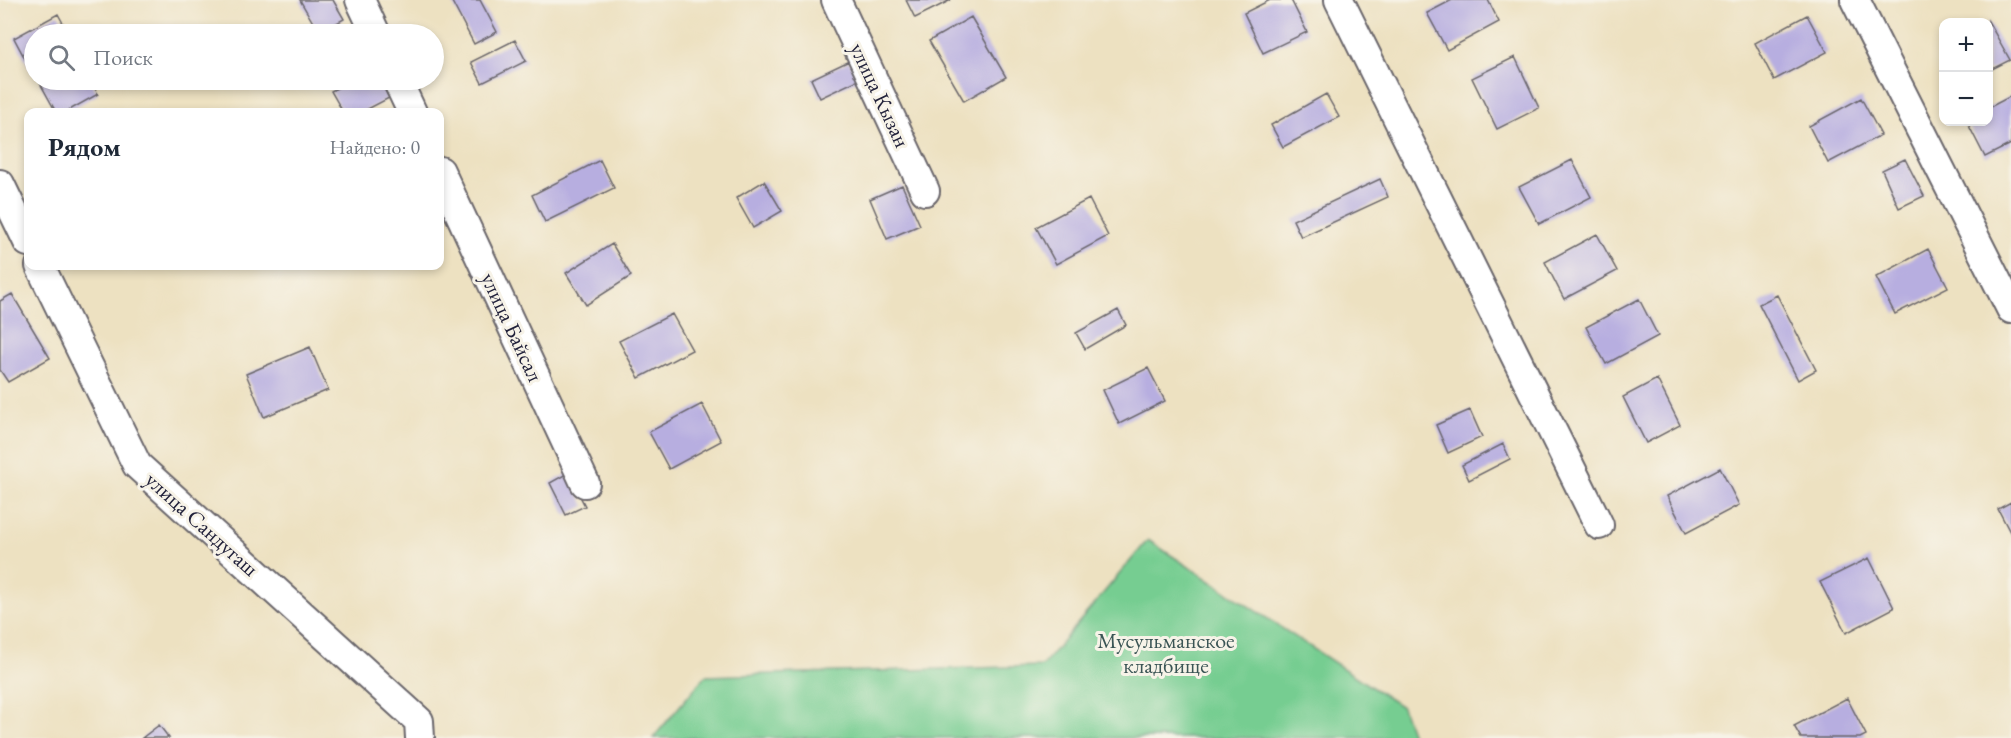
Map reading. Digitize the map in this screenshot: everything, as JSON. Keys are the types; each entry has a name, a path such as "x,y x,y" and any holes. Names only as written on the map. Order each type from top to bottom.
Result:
{"street":[{"path":"360,0 371,24"},
{"name":"улица Кызан","path":"836,0 925,190"},
{"path":"1339,0 1599,525"},
{"path":"1855,0 2011,309"},
{"path":"402,90 410,108"},
{"name":"улица Байсал","path":"444,180 585,483"},
{"path":"0,183 24,234"},
{"name":"улица Сандугаш","path":"42,270 137,465 419,722 420,738"}],"green space":[{"name":"Мусульманское кладбище","path":"1148,540 1402,707 1413,738 653,738 705,676 1042,666"}],"building":[{"path":"300,0 333,0 344,19 335,24 314,24"},
{"path":"451,0 480,0 497,32 474,44"},
{"path":"906,0 951,0 915,18"},
{"path":"1270,0 1291,0 1307,32 1263,53 1244,13"},
{"path":"1452,0 1488,0 1499,22 1447,50 1427,13"},
{"path":"58,14 64,24 40,24"},
{"path":"1807,15 1827,52 1774,80 1755,43"},
{"path":"971,17 1006,77 964,101 929,41"},
{"path":"1993,30 2010,60 1993,68"},
{"path":"24,33 24,57 14,38"},
{"path":"515,40 526,61 482,83 471,62"},
{"path":"1515,57 1539,108 1497,129 1472,78"},
{"path":"849,61 858,80 820,98 811,79"},
{"path":"44,90 96,90 98,94 73,108 54,108"},
{"path":"385,90 389,98 370,108 341,108 331,91"},
{"path":"1326,94 1339,117 1283,147 1271,125"},
{"path":"2011,96 2011,144 1985,157 1969,126 1993,126 1993,105"},
{"path":"1861,98 1881,135 1828,163 1809,126"},
{"path":"1905,159 1924,196 1899,208 1882,170"},
{"path":"600,160 614,188 545,222 532,195"},
{"path":"1572,160 1591,197 1539,224 1519,187"},
{"path":"1380,179 1388,197 1301,237 1293,220"},
{"path":"764,181 782,211 753,228 736,198"},
{"path":"902,185 920,225 887,239 870,199"},
{"path":"1089,199 1108,236 1056,264 1036,227"},
{"path":"1597,234 1617,271 1564,299 1545,262"},
{"path":"612,244 631,276 586,305 566,273"},
{"path":"1928,249 1948,287 1895,314 1876,277"},
{"path":"12,294 50,358 8,382 0,370 0,301"},
{"path":"1777,295 1816,370 1798,380 1759,304"},
{"path":"1639,299 1658,336 1606,364 1586,327"},
{"path":"1118,310 1126,325 1085,349 1076,333"},
{"path":"672,314 692,350 639,378 619,341"},
{"path":"310,347 328,390 264,417 246,374"},
{"path":"1148,368 1165,401 1119,424 1103,390"},
{"path":"1657,379 1680,425 1646,443 1623,397"},
{"path":"702,404 721,441 669,469 649,432"},
{"path":"1470,410 1482,437 1448,453 1436,425"},
{"path":"1503,444 1510,459 1469,480 1462,465"},
{"path":"1720,468 1739,505 1686,533 1667,496"},
{"path":"568,473 585,506 566,515 550,483"},
{"path":"2011,502 2011,534 1998,509"},
{"path":"1869,558 1894,608 1846,633 1820,582"},
{"path":"1847,698 1866,735 1860,738 1801,738 1794,726"},
{"path":"159,725 169,738 142,738"}]}
